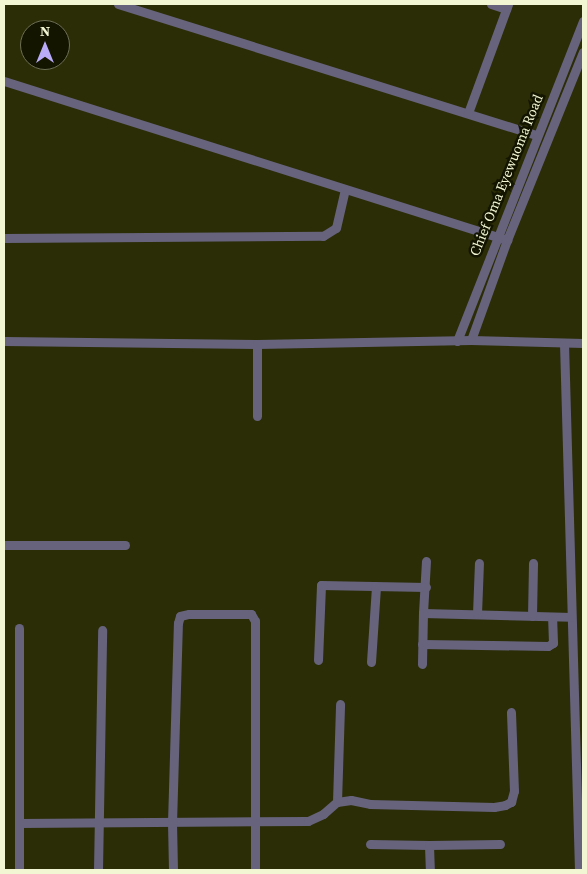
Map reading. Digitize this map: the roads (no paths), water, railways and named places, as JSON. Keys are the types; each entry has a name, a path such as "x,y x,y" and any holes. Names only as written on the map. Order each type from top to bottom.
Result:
{"street":[{"path":"118,4 537,135"},
{"path":"468,112 507,6 491,4"},
{"name":"Chief Oma Eyewuoma Road","path":"457,341 496,237 583,21"},
{"name":"Chief Oma Eyewuoma Road","path":"471,340 507,240 583,52"},
{"path":"4,81 507,240"},
{"path":"4,238 323,236 336,228 346,190"},
{"path":"4,341 257,344 471,340 583,343"},
{"path":"564,343 571,617 581,858 579,870"},
{"path":"257,344 257,416"},
{"path":"4,545 125,545"},
{"path":"422,664 426,561"},
{"path":"477,614 479,563"},
{"path":"532,616 533,563"},
{"path":"318,660 321,585 426,587"},
{"path":"371,662 376,586"},
{"path":"173,870 172,823 180,616 189,614 250,614 255,621 255,870"},
{"path":"423,614 571,617"},
{"path":"422,644 548,646 553,643 552,617"},
{"path":"19,628 20,870"},
{"path":"98,870 102,630"},
{"path":"337,802 340,704"},
{"path":"19,823 254,823 308,821 323,814 337,802 351,800 379,804 494,807 506,805 511,802 514,791 511,712"},
{"path":"370,844 500,844"},
{"path":"430,845 430,870"}]}
